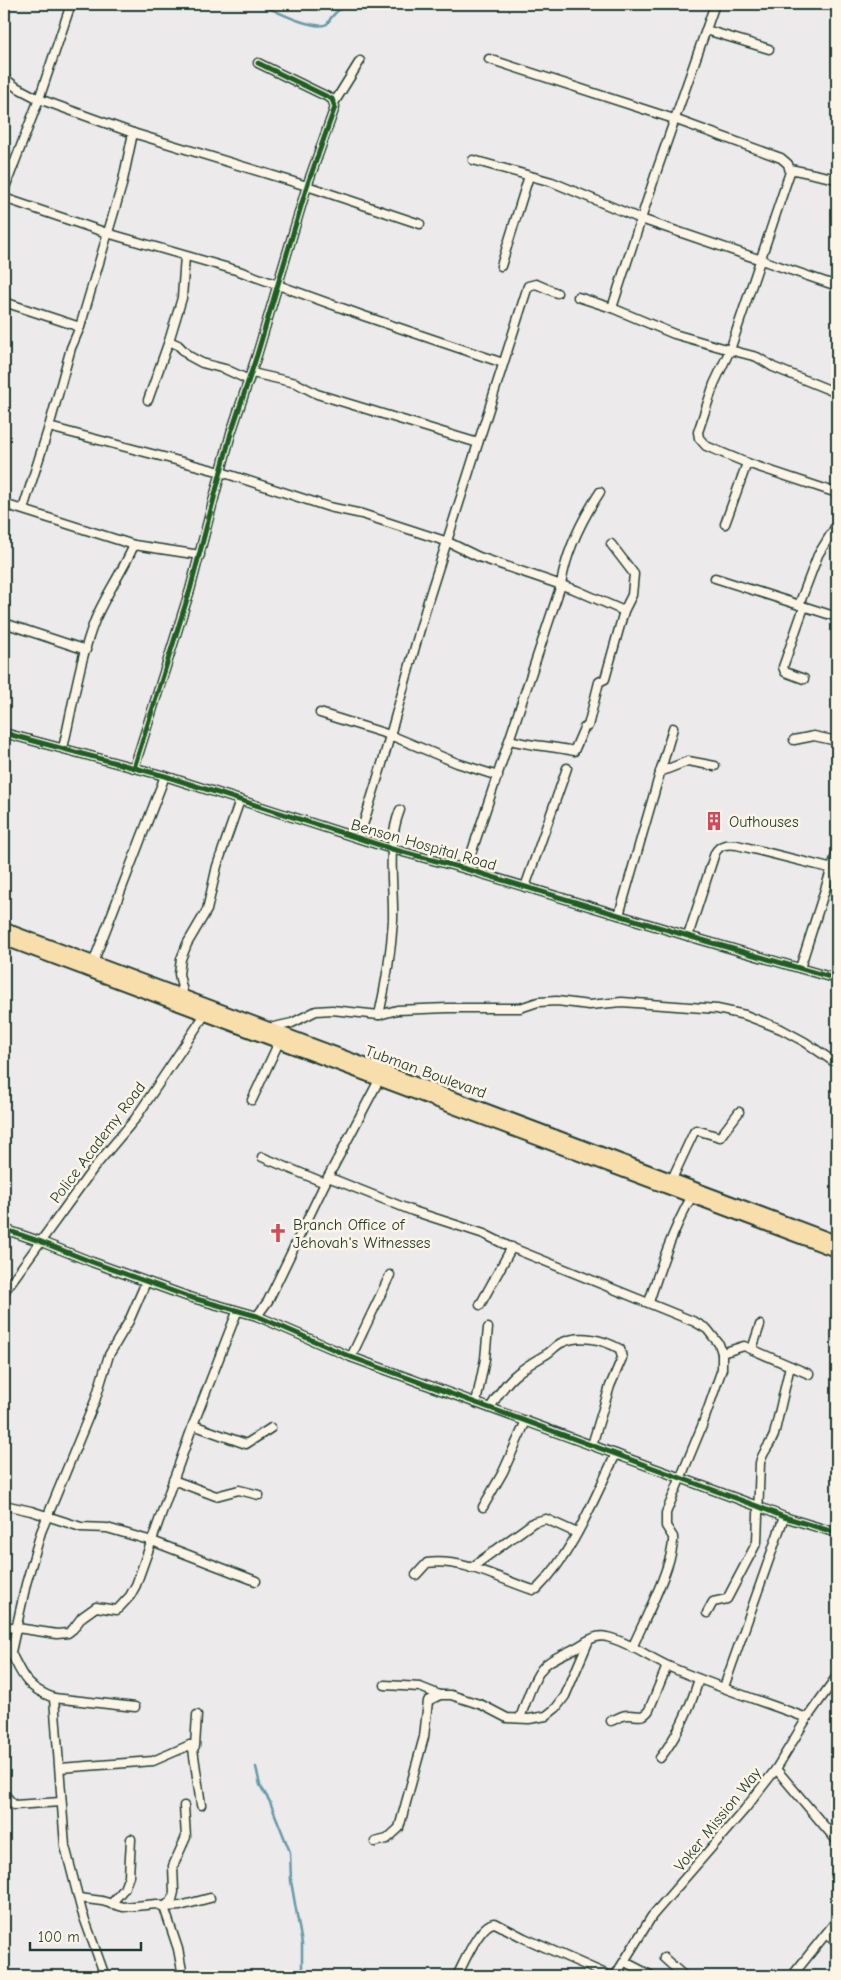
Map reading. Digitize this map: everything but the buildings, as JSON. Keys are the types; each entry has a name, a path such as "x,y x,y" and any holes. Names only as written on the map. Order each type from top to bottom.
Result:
{"highway":[{"name":"Tubman Boulevard","path":"4,930 184,998 279,1042 837,1251"},
{"name":"Tubman Boulevard","path":"4,939 208,1010 268,1028 837,1242"}],"street":[{"path":"4,190 39,99 71,4"},
{"path":"612,308 674,120 715,4"},
{"path":"706,30 769,50"},
{"path":"489,59 674,120 781,158 788,164 790,172"},
{"path":"334,103 360,61"},
{"path":"134,768 200,555 231,433 307,186 335,107 332,99 258,63"},
{"path":"4,78 16,87 39,99 133,133 307,186 420,224"},
{"path":"23,509 122,185 133,133"},
{"path":"473,160 552,182 641,219 837,286"},
{"path":"4,161 13,167"},
{"path":"837,179 790,169 730,350 714,384 698,432 699,438 706,446 747,463 837,493"},
{"path":"501,266 529,176"},
{"path":"4,198 107,233 278,285 504,363"},
{"path":"148,400 182,298 186,256"},
{"path":"359,838 428,601 448,542 460,496 528,286 536,284 557,293"},
{"path":"578,297 612,308 674,334 758,357 773,367 837,393"},
{"path":"4,302 80,327"},
{"path":"169,341 178,345 190,356 202,363 250,376 296,383 317,394 478,443"},
{"path":"49,427 221,472 329,507 362,514 448,542 479,557 561,585 624,611"},
{"path":"725,524 747,463"},
{"path":"466,869 561,585 563,569 583,519 600,492"},
{"path":"4,505 23,509 134,545 200,555"},
{"path":"804,679 786,672 783,667 818,555 837,524"},
{"path":"510,740 527,745 549,745 574,751 584,728 588,726 599,682 605,679 624,611 632,595 634,574 611,544"},
{"path":"63,748 86,650 95,622 104,600 134,545"},
{"path":"715,578 837,617"},
{"path":"4,623 86,650"},
{"path":"320,713 390,735 457,763 498,776"},
{"path":"619,915 673,728"},
{"name":"Benson Hospital Road","path":"4,733 165,776 392,849 466,869 837,979"},
{"path":"794,740 814,736 837,741"},
{"path":"660,772 688,761 715,766"},
{"path":"526,887 567,768"},
{"path":"94,963 165,776"},
{"path":"184,998 179,974 181,959 187,944 207,910 216,866 240,800"},
{"path":"379,1015 389,964 392,928 393,830 400,810"},
{"path":"688,936 715,853 722,845 737,845 835,869"},
{"path":"800,968 835,869 837,852"},
{"path":"268,1028 292,1023 316,1011 332,1010 379,1015 397,1010 520,1008 538,1002 557,1001 589,1005 622,1002 717,1009 745,1015 781,1029 805,1042 837,1064"},
{"name":"Police Academy Road","path":"4,1292 39,1241 93,1169 135,1119 208,1010"},
{"path":"252,1100 279,1042"},
{"path":"257,1316 268,1301 327,1180 379,1080"},
{"path":"672,1179 694,1132 696,1130 720,1137 739,1112"},
{"path":"262,1157 413,1211 484,1234 696,1322 707,1330 719,1344 722,1353 722,1369 702,1426 666,1513 666,1526 673,1537 670,1557 632,1648"},
{"path":"649,1302 670,1239 692,1196"},
{"path":"4,1230 39,1241 146,1282 237,1312 257,1316 351,1358 526,1420 757,1506 784,1518 837,1532"},
{"path":"480,1305 512,1247"},
{"path":"351,1358 390,1275"},
{"path":"11,1652 38,1540 95,1401 112,1346 129,1321 146,1282"},
{"path":"4,1626 16,1626 57,1634 68,1633 82,1617 96,1607 117,1610 130,1596 136,1585 193,1425 237,1312"},
{"path":"752,1349 760,1325"},
{"path":"476,1403 485,1359 488,1328"},
{"path":"490,1408 512,1376 523,1366 550,1352 559,1344 581,1338 590,1338 607,1343 620,1349 622,1358 610,1386 592,1445"},
{"path":"722,1353 741,1346 809,1374"},
{"path":"707,1613 713,1602 728,1599 751,1556 756,1542 762,1455 770,1445 774,1435 790,1366"},
{"path":"483,1507 503,1472 526,1420"},
{"path":"193,1425 246,1444 271,1428"},
{"path":"416,1575 427,1563 436,1561 471,1568 533,1590 537,1589 558,1564 577,1533 616,1454"},
{"path":"174,1480 216,1496 239,1490 259,1495"},
{"path":"4,1505 48,1516 81,1527 107,1528 152,1541 256,1581"},
{"path":"724,1687 784,1518"},
{"path":"471,1568 534,1522 542,1519 577,1533"},
{"path":"520,1718 541,1668 548,1662 577,1649 596,1636 606,1637 699,1679 807,1718"},
{"path":"385,1685 420,1688 451,1695 482,1705 507,1718 529,1719 546,1716 556,1708 565,1696 589,1640"},
{"path":"4,1641 20,1674 38,1691 54,1698 135,1707"},
{"path":"611,1721 626,1714 640,1717 646,1715 667,1666"},
{"name":"Voker Mission Way","path":"615,1976 626,1962 652,1916 712,1849 776,1769 807,1718 837,1676"},
{"path":"660,1758 671,1745 682,1725 699,1679"},
{"path":"375,1842 387,1839 399,1828 424,1737 426,1705 432,1698 440,1694"},
{"path":"54,1698 65,1846 79,1898 105,1976"},
{"path":"60,1768 153,1761 190,1745 195,1746 196,1715"},
{"path":"190,1745 194,1750 201,1806"},
{"path":"776,1769 837,1841"},
{"path":"4,1794 14,1805 61,1802"},
{"path":"164,1907 172,1900 174,1892 173,1866 186,1837 184,1806"},
{"path":"112,1904 124,1889 129,1876 131,1839"},
{"path":"79,1898 123,1907 157,1904 164,1907 180,1906 210,1898"},
{"path":"164,1907 178,1949 183,1976"},
{"path":"792,1976 837,1920"},
{"path":"457,1976 482,1932 488,1925 495,1923 610,1976"},
{"path":"826,1934 837,1943"},
{"path":"664,1958 684,1976"},
{"path":"626,1962 652,1976"}],"waterway":[{"path":"260,4 313,25 327,24 339,10 357,4"},
{"path":"256,1767 260,1785 270,1802 290,1852 291,1881 302,1944 302,1976"}],"cycle path":[{"path":"134,768 190,590 231,433 257,355 307,186 335,107 332,99 258,63"},
{"path":"4,733 165,776 392,849 466,869 837,979"},
{"path":"4,1229 189,1297 257,1316 351,1357 784,1517 837,1533"}],"place":[{"name":"Outhouses","path":"714,821"},
{"name":"Branch Office of Jehovah's Witnesses","path":"278,1233"}]}
